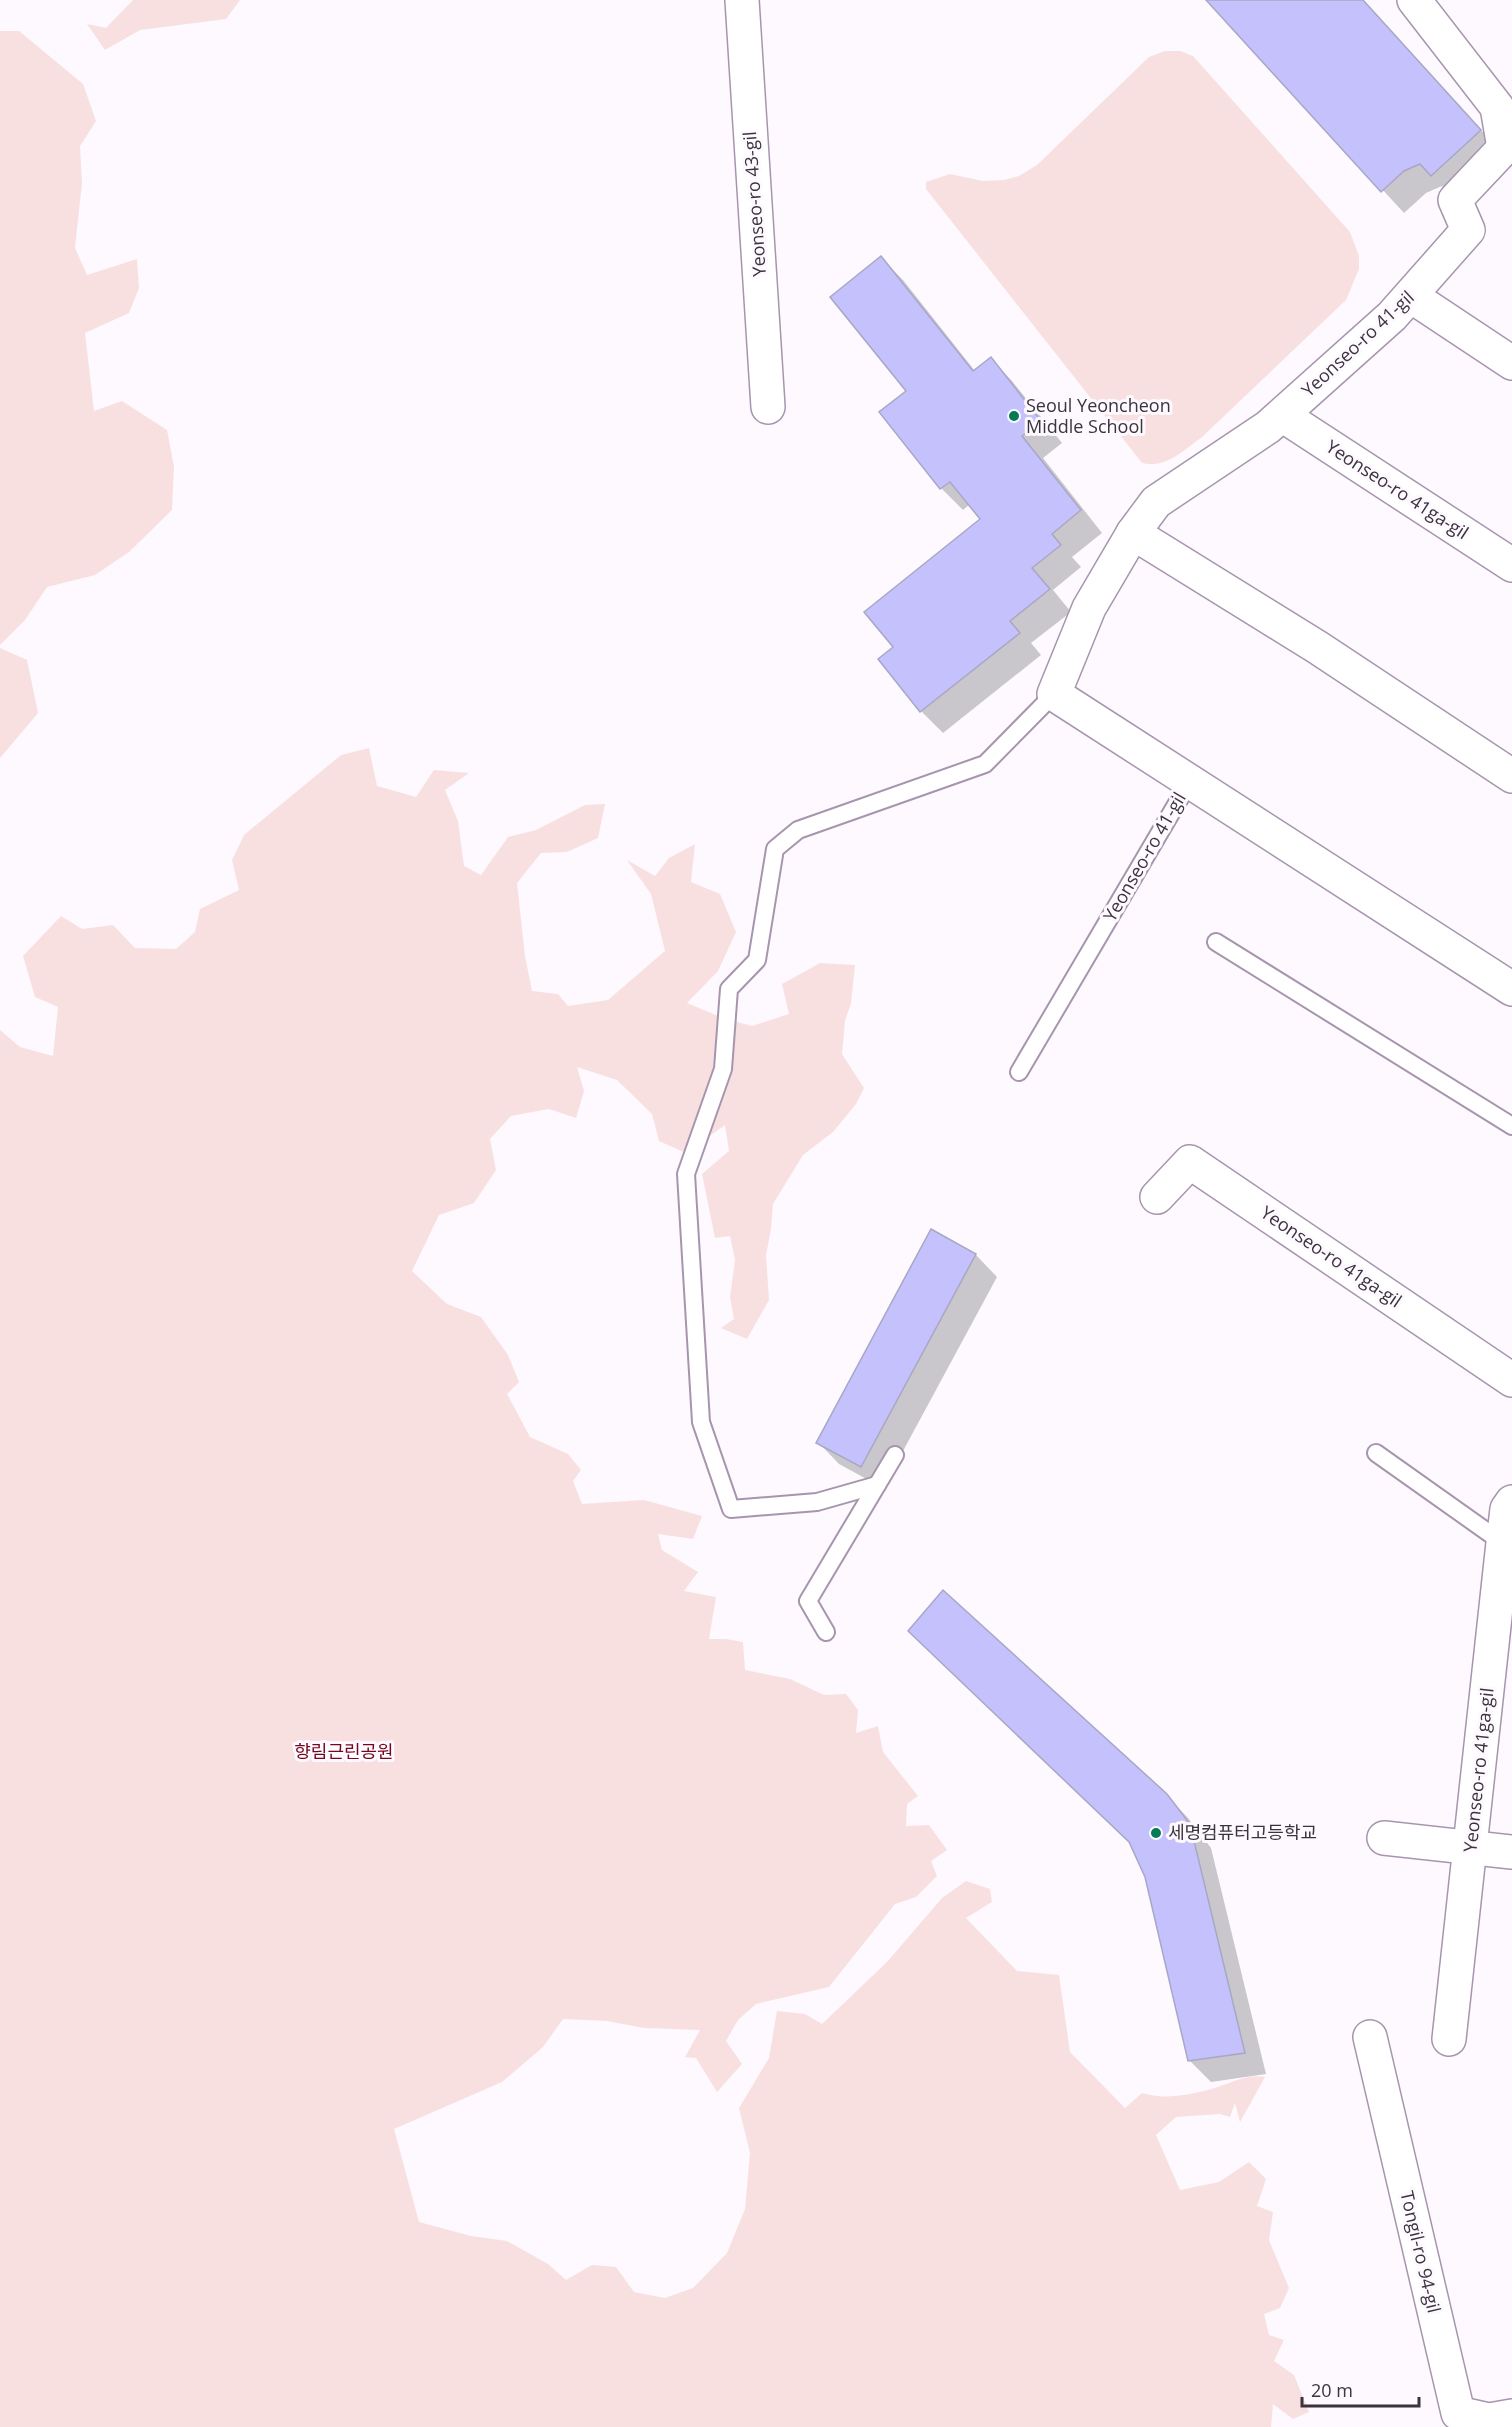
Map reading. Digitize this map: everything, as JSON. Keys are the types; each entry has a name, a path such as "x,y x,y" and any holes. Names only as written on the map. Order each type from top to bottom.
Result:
{"street":[{"name":"Yeonseo-ro 43-gil","path":"742,0 768,407"},
{"name":"Yeonseo-ro 41-gil","path":"1190,781 1054,694 1089,608 1133,533 1156,502 1268,427 1282,415 1392,316 1468,230 1455,200 1504,148 1497,107 1414,0"},
{"path":"1411,296 1512,363"},
{"name":"Yeonseo-ro 41ga-gil","path":"1282,415 1512,565"},
{"path":"1133,533 1317,647 1512,776"},
{"path":"1190,781 1512,989"},
{"name":"Yeonseo-ro 41ga-gil","path":"1157,1197 1190,1162 1512,1380"},
{"name":"Yeonseo-ro 41ga-gil","path":"1449,2039 1503,1543 1507,1509 1512,1502"},
{"path":"1384,1838 1512,1852"},
{"name":"Tongil-ro 94-gil","path":"1370,2037 1458,2413 1489,2421 1512,2416"}],"lane":[{"name":"Yeonseo-ro 41-gil","path":"877,1485 817,1502 731,1509 701,1422 686,1174 723,1069 729,989 757,960 775,849 798,830 985,764 1054,694"},
{"name":"Yeonseo-ro 41-gil","path":"1019,1072 1190,781"},
{"path":"1216,942 1512,1126"},
{"path":"1376,1453 1503,1543"},
{"path":"826,1632 808,1601 895,1455"}],"green space":[{"path":"133,0 240,0 226,19 140,30 105,50 87,24 106,28"},
{"path":"0,31 19,31 83,84 96,121 80,146 82,183 75,248 87,275 137,259 139,288 129,313 85,333 94,411 122,401 167,430 174,467 172,510 129,552 95,575 47,587 25,620 0,645"},
{"path":"1165,51 1180,51 1193,56 1350,232 1359,256 1359,269 1346,300 1202,437 1167,461 1151,464 1142,463 926,189 926,182 950,174 983,181 1004,180 1019,176 1037,165 1149,57"},
{"path":"0,648 27,660 38,713 0,758"},
{"name":"향림근린공원","path":"369,748 377,786 416,797 434,770 469,773 445,790 458,821 464,866 481,875 508,837 536,830 585,805 605,804 598,838 567,852 541,853 517,883 525,956 532,991 558,994 568,1006 608,1000 665,951 651,894 627,860 655,876 669,858 695,844 691,882 720,894 736,932 718,971 687,1003 723,1018 752,1026 789,1014 782,984 820,963 855,965 851,1003 845,1021 842,1054 864,1088 856,1104 833,1132 803,1155 773,1204 766,1255 769,1300 747,1339 721,1328 734,1319 730,1297 735,1260 730,1236 715,1238 702,1174 729,1151 725,1125 686,1153 659,1141 652,1114 617,1080 577,1067 584,1091 576,1118 549,1109 511,1116 490,1139 496,1170 474,1203 439,1215 412,1271 447,1304 481,1317 508,1355 519,1382 507,1394 530,1437 568,1454 581,1470 573,1481 582,1504 644,1500 702,1516 693,1539 658,1534 662,1550 698,1572 684,1591 716,1597 709,1639 743,1642 745,1670 790,1679 824,1695 846,1694 858,1710 856,1733 878,1726 883,1752 918,1796 907,1804 906,1826 929,1825 947,1850 931,1861 937,1876 916,1897 895,1904 829,1987 756,2004 738,2020 726,2041 742,2064 717,2092 696,2058 685,2057 700,2030 644,2028 607,2021 563,2019 543,2047 502,2082 394,2129 419,2222 471,2236 507,2241 548,2264 566,2280 592,2265 616,2267 634,2292 665,2298 693,2288 727,2253 745,2209 750,2153 739,2108 769,2058 777,2011 805,2014 822,2024 887,1962 942,1898 966,1881 990,1889 992,1902 966,1918 1017,1971 1059,1975 1070,2052 1125,2108 1142,2093 1159,2096 1185,2095 1251,2076 1265,2077 1240,2122 1235,2103 1230,2117 1220,2114 1176,2117 1156,2135 1180,2190 1219,2182 1249,2162 1266,2179 1257,2206 1273,2212 1269,2240 1289,2288 1280,2308 1264,2314 1269,2335 1284,2340 1274,2361 1294,2375 1309,2412 1293,2419 1273,2404 1271,2427 0,2427 0,1030 20,1047 53,1056 58,1007 35,997 23,956 61,916 82,929 113,925 135,948 176,949 195,932 200,909 239,890 232,860 244,835 341,755"}],"building":[{"path":"1206,0 1363,0 1481,130 1431,176 1420,164 1404,171 1381,192"},
{"path":"881,256 973,371 991,357 1041,421 1022,436 1081,510 1052,534 1061,545 1032,568 1050,589 1010,621 1020,633 920,712 878,659 893,647 864,612 980,519 950,482 940,489 879,412 906,391 830,297"},
{"path":"931,1229 976,1254 861,1467 816,1443"},
{"name":"세명컴퓨터고등학교","path":"943,1590 1167,1794 1190,1824 1245,2053 1188,2061 1145,1877 1129,1842 908,1631"}],"place":[{"name":"Seoul Yeoncheon Middle School","path":"1014,416"},
{"name":"세명컴퓨터고등학교","path":"1156,1833"}]}
